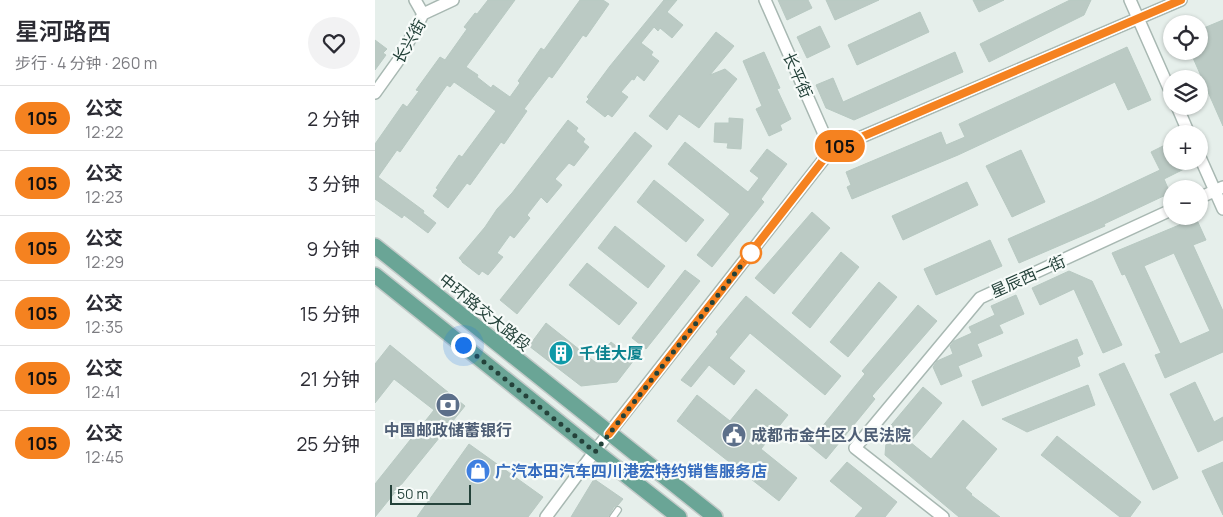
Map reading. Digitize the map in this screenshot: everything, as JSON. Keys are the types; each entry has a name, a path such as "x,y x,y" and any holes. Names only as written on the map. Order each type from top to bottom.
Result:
{"main road":[{"name":"中环路交大路段","path":"375,246 715,517"},
{"path":"375,274 595,452 679,517"}],"street":[{"path":"415,0 423,14"},
{"name":"长兴街","path":"375,93 400,58 423,14 453,0"},
{"name":"长平街","path":"765,0 831,150"},
{"path":"1130,0 1163,75"},
{"path":"546,517 831,150 1181,0"},
{"path":"1208,170 1219,189 1223,210"},
{"name":"星辰西一街","path":"943,517 855,448 980,298 1163,214"}],"lane":[{"path":"613,517 618,510"}],"building":[{"path":"488,0 515,0 466,67 478,75 477,77 491,88 493,85 510,97 520,83 518,81 541,48 544,50 580,0 603,0 609,4 586,37 583,35 552,78 549,76 524,109 527,111 504,144 501,142 470,185 467,183 448,208 433,196 438,189 436,188 459,155 462,157 496,111 454,82 450,87 447,85 400,152 397,150 378,177 424,211 423,213 436,223 428,233 404,215 402,218 375,199 375,144 403,104 407,107 419,91 416,90 440,57 445,60 467,29 464,27"},
{"path":"664,0 677,0 667,12 683,25 672,38 660,28 658,31 654,27 641,43 653,52 651,55 659,61 644,81 637,75 634,80 632,79 621,92 628,97 612,117 608,114 605,117 586,102 589,99 587,97"},
{"path":"778,0 808,0 812,8 787,20"},
{"path":"826,0 879,0 835,20"},
{"path":"973,0 1004,0 979,12"},
{"path":"1070,0 1091,0 1084,15 989,62 980,44"},
{"path":"920,12 929,32 857,65 848,45"},
{"path":"1223,20 1223,126 1208,92 1208,70 1198,70 1194,60 1208,60 1208,26"},
{"path":"820,26 830,47 807,58 797,37"},
{"path":"716,32 734,46 710,75 725,69 737,79 699,128 679,114 667,130 649,116"},
{"path":"375,40 387,49 383,53 386,55 375,70"},
{"path":"1127,47 1151,100 1128,110 1115,82 958,155 852,199 847,187 851,185 846,172 941,132 946,145 965,137 959,124"},
{"path":"764,52 780,88 777,89 791,119 780,125 782,130 769,136 756,109 762,106 743,61"},
{"path":"955,52 963,72 854,120 826,108 816,85 833,78 843,102"},
{"path":"729,118 743,119 741,149 727,148 728,143 714,142 715,123 729,123"},
{"path":"568,120 578,128 576,131 585,139 583,142 589,147 574,166 569,163 555,179 562,185 547,203 541,197 527,215 530,218 514,238 510,235 497,253 503,257 488,275 482,271 479,275 459,258"},
{"path":"635,132 652,146 517,314 500,300"},
{"path":"685,142 748,192 759,178 750,171 767,149 787,164 761,199 764,202 712,267 697,255 730,214 668,164"},
{"path":"1163,146 1163,170 1182,170 1163,180 1163,196 1104,224 1105,226 1019,263 1008,239 1160,170 1151,152"},
{"path":"1021,150 1045,202 1012,217 986,166"},
{"path":"654,180 704,220 686,242 637,202"},
{"path":"967,182 978,205 903,240 892,216"},
{"path":"812,212 830,228 774,294 755,278"},
{"path":"1179,225 1199,225 1206,240 1193,245 1223,311 1223,352 1165,378 1155,355 1161,353 1125,274 1122,275 1112,253","holes":["1174,253 1210,331 1180,344 1144,266"]},
{"path":"615,226 665,266 648,288 598,248"},
{"path":"990,240 1002,266 936,295 924,269"},
{"path":"841,252 859,267 810,328 792,313"},
{"path":"587,263 637,303 619,325 569,285"},
{"path":"685,270 700,281 646,349 632,338"},
{"path":"1069,271 1092,281 1122,345 1103,353 1074,289 1040,305 1032,288"},
{"path":"879,282 897,297 848,357 830,342"},
{"path":"1016,295 1024,314 999,325 1003,333 977,344 982,356 958,366 962,376 941,385 933,367 937,361 953,354 950,346 954,341 972,333 969,327 995,315 991,306"},
{"path":"746,296 841,376 825,395 750,333 729,358 745,371 734,385 709,365 691,387 681,380 718,334 716,332"},
{"path":"918,305 937,321 872,396 875,399 826,459 808,444 865,374 862,371"},
{"name":"千佳大厦","path":"546,323 595,362 611,342 634,360 617,382 581,386 529,346"},
{"path":"1077,339 1083,354 1077,357 1080,366 982,406 972,381"},
{"path":"390,345 465,406 375,517 375,484 434,410 394,379 375,403 375,364"},
{"path":"1124,363 1178,478 1153,490 1099,374"},
{"path":"1195,382 1214,422 1223,417 1223,440 1198,452 1170,394"},
{"path":"1088,385 1095,405 1027,432 1002,419"},
{"path":"923,387 942,403 910,442 931,459 963,420 997,449 965,488 971,495 1000,517 959,517 885,455 887,430"},
{"name":"成都市金牛区人民法院","path":"756,389 788,415 761,449 797,478 779,501 677,421 697,395 730,421"},
{"path":"1057,436 1141,502 1130,517 1120,517 1041,455"},
{"name":"广汽本田汽车四川港宏特约销售服务店","path":"469,444 543,497 528,517 417,517"},
{"path":"847,462 897,502 885,517 855,517 863,508 830,481"},
{"path":"1223,462 1223,515 1202,471"},
{"path":"594,479 623,499 614,507 608,517 571,517"}],"bus line":[{"name":"105","path":"609,434 831,150 1181,0"}],"place":[{"name":"千佳大厦","path":"561,353"},
{"name":"中国邮政储蓄银行","path":"448,405"},
{"name":"成都市金牛区人民法院","path":"734,435"},
{"name":"广汽本田汽车四川港宏特约销售服务店","path":"478,471"}],"route":[{"path":"463,345 595,452 751,253"}]}
